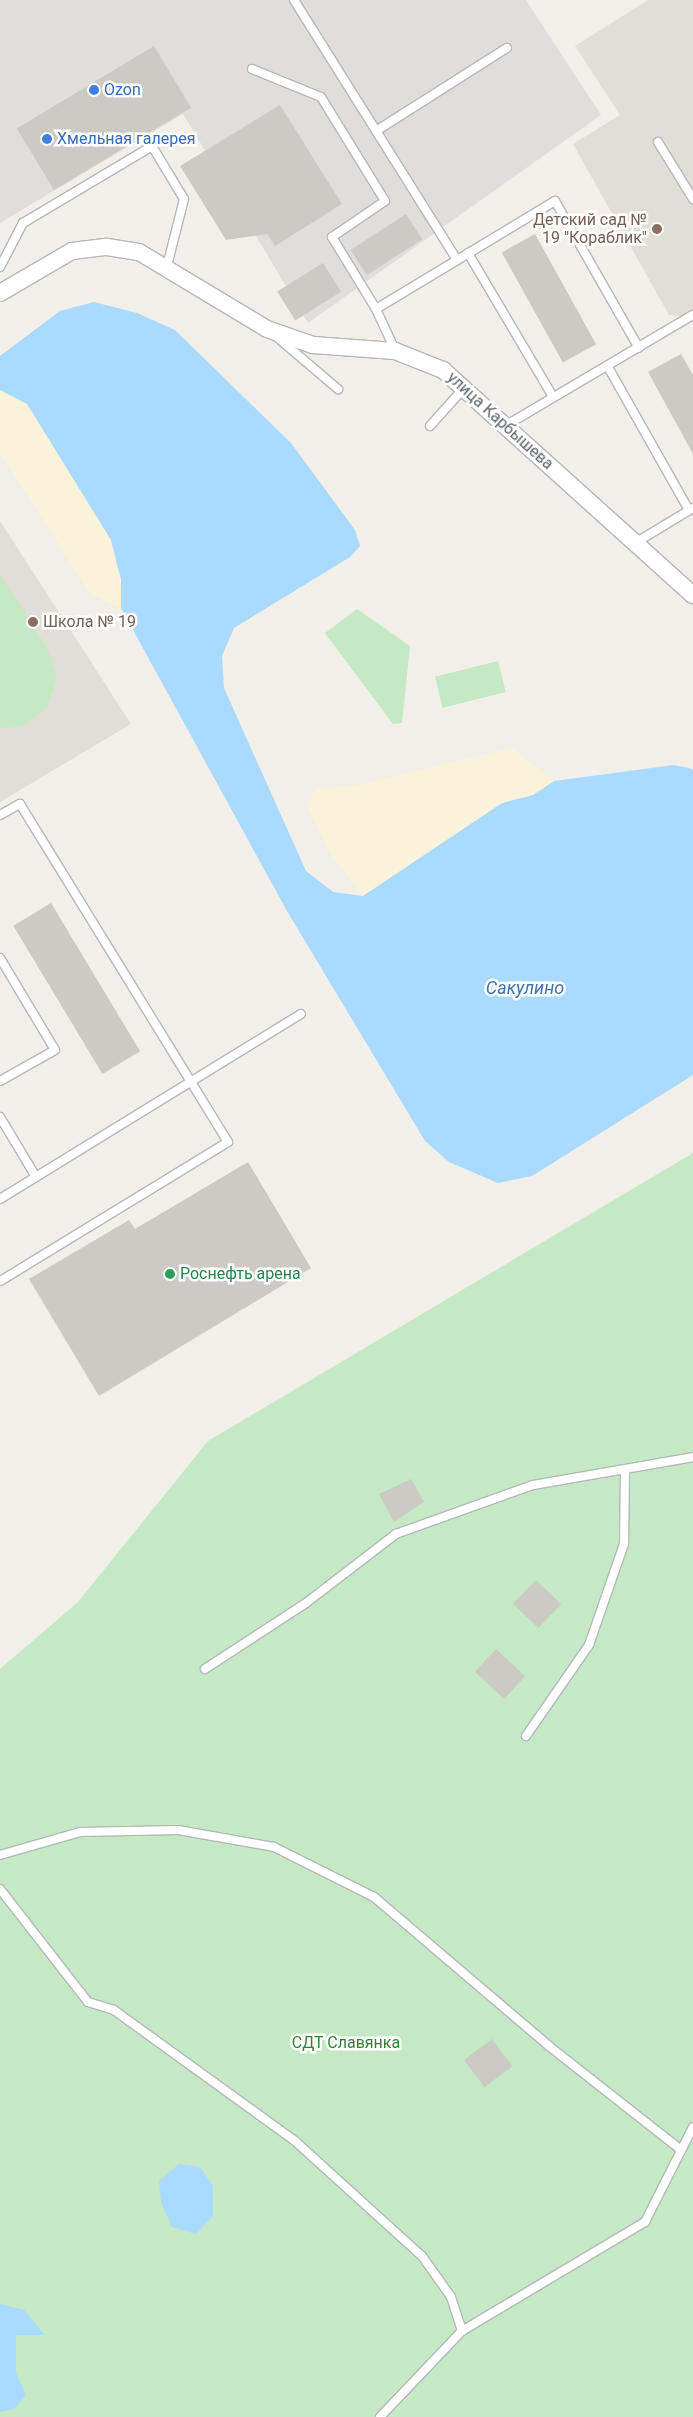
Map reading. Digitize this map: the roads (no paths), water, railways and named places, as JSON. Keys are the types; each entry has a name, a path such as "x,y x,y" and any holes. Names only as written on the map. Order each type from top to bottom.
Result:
{"street":[{"name":"улица Карбышева","path":"0,293 72,251 107,247 139,252 167,266 267,328 313,344 395,351 444,370 693,595"}],"lane":[{"path":"294,0 457,260"},
{"path":"376,131 507,48"},
{"path":"252,69 321,97 385,201 332,237 376,309 395,351"},
{"path":"658,142 693,198"},
{"path":"0,267 23,223 152,146 184,199 167,266"},
{"path":"376,309 555,201 639,348"},
{"path":"468,253 553,397"},
{"path":"505,426 608,367 693,315"},
{"path":"267,328 338,389"},
{"path":"608,367 691,509 635,543"},
{"path":"430,426 464,388"},
{"path":"0,815 20,804 228,1142 0,1281"},
{"path":"0,958 54,1050 0,1082"},
{"path":"0,1199 301,1014"},
{"path":"0,1117 36,1177"},
{"path":"205,1669 306,1603 396,1534 533,1484 693,1457"},
{"path":"526,1736 589,1645 624,1544 625,1469"},
{"path":"0,1854 80,1832 178,1830 274,1846 374,1897 549,2046 681,2150"},
{"path":"0,1889 88,2002 114,2010 295,2141 422,2256 451,2297 462,2331"},
{"path":"380,2417 462,2331 645,2222 693,2127"}],"water":[{"name":"Сакулино","path":"94,302 137,313 175,330 291,443 355,530 360,546 350,557 234,628 222,656 224,688 306,871 333,892 363,896 502,803 533,795 554,781 674,765 693,769 693,1075 532,1176 498,1183 449,1162 425,1141 287,911 121,608 121,580 111,540 27,404 0,390 0,356 60,311"},
{"path":"179,2164 200,2167 213,2186 213,2216 196,2234 172,2227 161,2202 159,2181"},
{"path":"0,2304 24,2310 45,2335 16,2335 16,2373 26,2395 14,2409 0,2412"}],"place":[{"name":"Ozon","path":"94,90"},
{"name":"Хмельная галерея","path":"47,139"},
{"name":"Детский сад № 19 \"Кораблик\"","path":"657,229"},
{"name":"Школа № 19","path":"33,622"},
{"name":"Роснефть арена","path":"170,1274"}],"park label":[{"name":"СДТ Славянка","path":"346,2043"}]}
